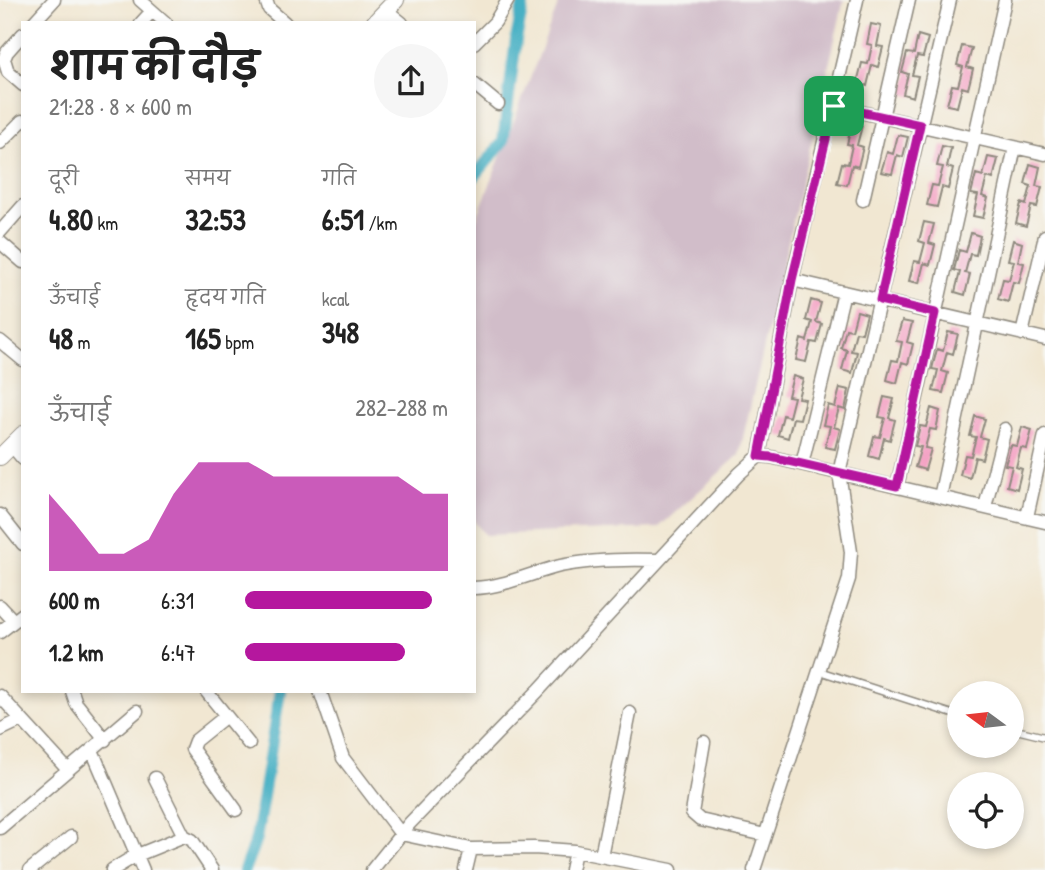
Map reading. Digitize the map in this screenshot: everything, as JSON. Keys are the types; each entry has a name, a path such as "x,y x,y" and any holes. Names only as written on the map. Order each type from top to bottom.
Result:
{"street":[{"path":"35,21 54,0"},
{"path":"140,0 164,21"},
{"path":"266,0 269,9 283,21"},
{"path":"476,41 495,22 508,0"},
{"path":"372,870 401,834 739,474 759,456 792,280 858,0"},
{"path":"863,200 909,0"},
{"path":"754,870 851,569 851,552 839,473 950,0"},
{"path":"897,486 1005,0"},
{"path":"376,21 391,3 401,21"},
{"path":"143,21 152,10"},
{"path":"21,36 4,59 8,72 21,83"},
{"path":"477,92 498,104"},
{"path":"834,106 1045,154"},
{"path":"0,143 21,122"},
{"path":"940,497 1015,147"},
{"path":"0,232 21,208"},
{"path":"1022,334 1045,236"},
{"path":"0,242 21,260"},
{"path":"792,280 1045,339"},
{"path":"802,464 844,292"},
{"path":"0,341 21,358"},
{"path":"985,508 1005,429"},
{"path":"1027,517 1045,435"},
{"path":"0,457 19,446"},
{"path":"759,456 1045,522"},
{"path":"0,515 21,541"},
{"path":"476,588 498,586 570,564 618,559 659,560"},
{"path":"0,606 18,617 0,632"},
{"path":"73,693 76,703 105,740"},
{"path":"208,693 248,744"},
{"path":"321,693 343,758 401,834 471,849 534,848 575,851 671,870"},
{"path":"0,696 68,770"},
{"path":"0,828 137,711"},
{"path":"601,856 630,713"},
{"path":"226,716 195,741 192,749 236,810"},
{"path":"0,730 21,720"},
{"path":"704,742 692,813 700,820 765,835"},
{"path":"92,750 143,870"},
{"path":"155,778 184,836 192,840 212,870"},
{"path":"112,870 135,856 184,836"},
{"path":"30,870 71,838"},
{"path":"466,870 471,849"},
{"path":"571,870 575,851"}],"lane":[{"path":"818,671 947,712"},
{"path":"1024,732 1045,737"}],"shaded area":[{"path":"560,0 844,0 739,455 658,528 485,535 476,524 476,221"}],"building":[{"path":"871,24 881,26 877,46 883,47 878,67 872,65 867,86 857,83 862,63 868,64 872,45 867,44"},
{"path":"918,35 928,38 923,57 917,56 912,75 918,76 913,97 903,94 908,74 902,72 907,53 914,54"},
{"path":"962,46 972,48 967,67 973,69 968,89 962,87 957,107 947,105 952,85 958,86 963,67 957,65"},
{"path":"852,124 862,126 857,145 863,147 858,167 852,165 847,185 837,183 842,163 848,164 852,145 847,144"},
{"path":"898,135 908,137 903,157 897,155 892,174 881,172 887,152 893,154"},
{"path":"942,146 951,148 947,167 953,169 948,189 942,187 937,207 927,205 932,185 938,186 943,167 937,166"},
{"path":"988,157 998,159 993,179 987,177 982,196 988,198 983,218 973,216 978,195 971,194 976,174 983,176"},
{"path":"1030,164 1040,167 1036,186 1042,187 1037,207 1031,206 1026,226 1016,223 1021,203 1026,205 1031,186 1025,184"},
{"path":"924,222 934,224 929,243 935,245 930,265 924,263 919,283 909,281 914,261 920,262 925,243 919,241"},
{"path":"971,233 980,236 976,255 970,254 965,273 970,274 965,295 955,292 960,272 954,270 959,250 966,252"},
{"path":"1013,240 1022,243 1018,262 1024,263 1019,283 1013,282 1008,302 998,299 1003,279 1009,280 1014,261 1008,260"},
{"path":"811,300 821,303 816,322 822,324 817,343 811,342 806,362 796,360 801,339 807,341 812,322 806,320"},
{"path":"857,311 867,314 862,333 856,332 851,351 857,352 852,373 842,370 847,350 841,348 846,329 852,330"},
{"path":"902,321 912,323 907,342 913,344 908,364 902,362 897,383 887,380 892,360 898,361 902,342 896,341"},
{"path":"948,332 958,334 953,354 947,352 942,371 948,373 943,393 933,391 938,370 932,369 937,349 943,351"},
{"path":"793,376 803,379 798,398 805,399 800,419 793,418 788,438 778,435 783,415 789,417 794,397 788,396"},
{"path":"840,388 849,390 845,410 839,408 834,427 840,429 835,449 825,447 830,426 823,425 828,405 835,407"},
{"path":"884,397 894,399 889,418 895,420 890,440 884,438 879,459 869,456 874,436 880,437 885,418 879,417"},
{"path":"931,408 940,411 936,430 930,429 925,448 931,449 925,470 915,467 921,447 915,446 920,426 926,427"},
{"path":"975,416 985,419 980,437 987,439 982,459 975,457 970,478 960,475 965,455 971,456 976,437 970,436"},
{"path":"1022,427 1032,430 1027,449 1021,448 1016,467 1022,469 1017,489 1007,486 1012,466 1005,465 1011,445 1017,446"}],"waterway":[{"path":"476,175 503,142 524,0"},
{"path":"244,870 256,839 280,693"}],"route":[{"path":"834,106 920,125 880,300 935,313 897,486 759,456 792,280 834,106"}]}
